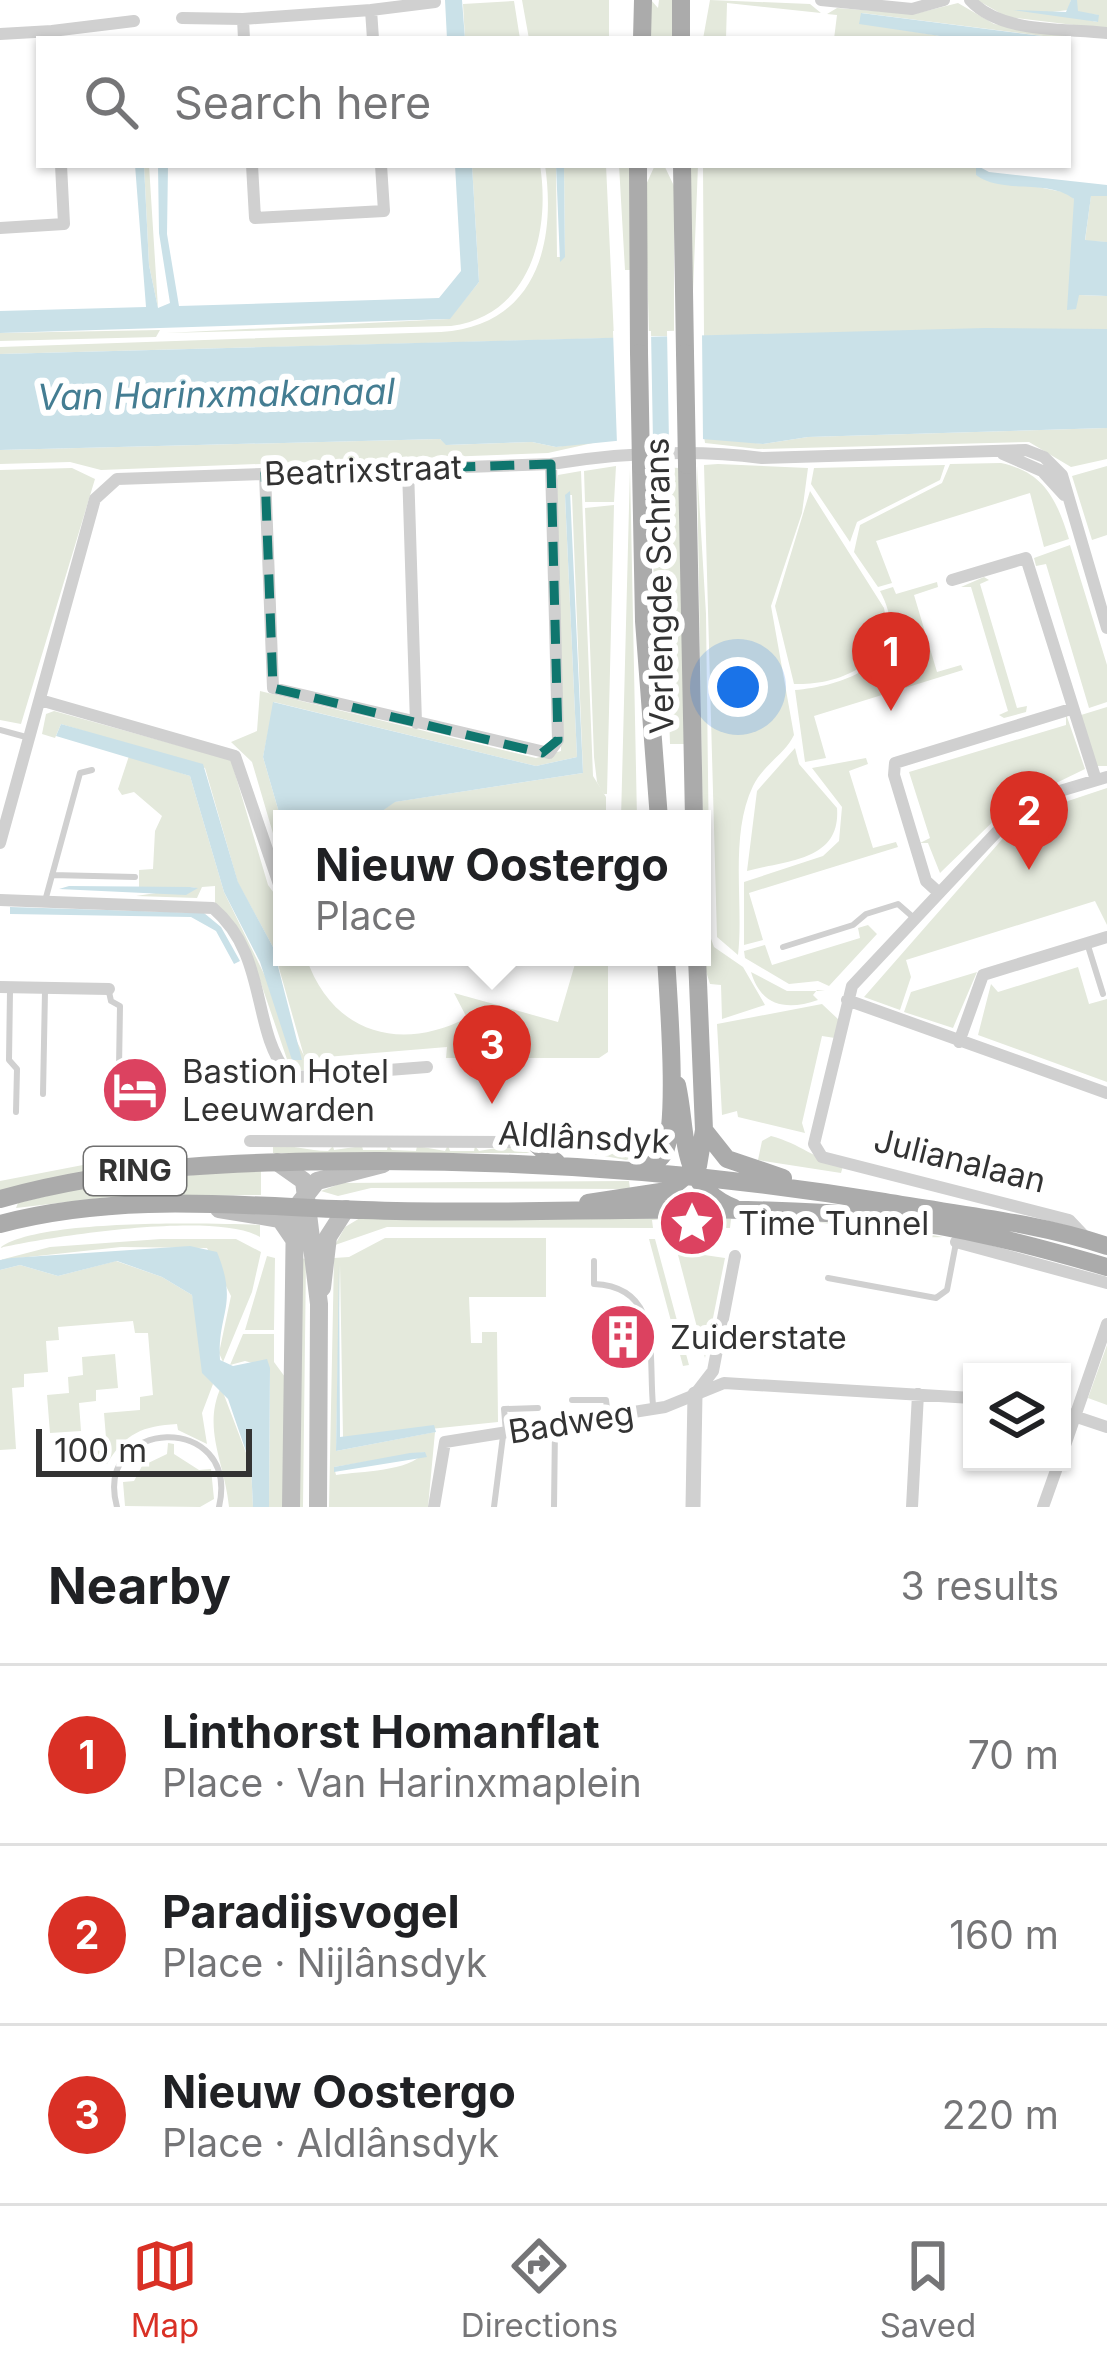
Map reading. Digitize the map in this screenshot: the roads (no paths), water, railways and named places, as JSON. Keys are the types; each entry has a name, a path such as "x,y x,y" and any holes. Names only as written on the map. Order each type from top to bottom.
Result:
{"main road":[{"path":"642,36 643,2"},
{"path":"681,4 681,36"},
{"name":"Verlengde Schrans","path":"638,168 644,621 658,810"},
{"name":"Verlengde Schrans","path":"682,168 694,810"},
{"path":"642,1169 658,1160 667,1146 672,1065 666,966"},
{"path":"692,1173 704,1130 697,966"},
{"path":"672,1065 692,1173 708,1195 744,1211"},
{"name":"Julianalaan","path":"704,1130 721,1156 811,1190"},
{"path":"228,1161 250,1141"},
{"path":"534,1142 557,1163"},
{"name":"Aldlânsdyk","path":"0,1199 82,1180 228,1161 557,1163 692,1173"},
{"path":"273,1161 291,1168 305,1200 319,1304"},
{"name":"Aldlânsdyk","path":"305,1200 326,1177 394,1161"},
{"name":"Julianalaan","path":"692,1173 811,1190 1098,1244"},
{"name":"Aldlânsdyk","path":"549,1210 658,1194 692,1173"},
{"path":"290,1507 293,1238 305,1200"},
{"name":"Aldlânsdyk","path":"0,1224 104,1205 189,1202 305,1200 346,1209 693,1211"},
{"name":"Aldlânsdyk","path":"189,1202 280,1220 293,1238"},
{"path":"318,1507 319,1304 328,1238 346,1209"},
{"name":"Julianalaan","path":"693,1211 852,1215 1107,1268"}],"street":[{"path":"821,0 912,9 944,0"},
{"path":"970,0 989,16 1008,22 1107,33"},
{"path":"182,17 243,19 307,7 371,10 435,2"},
{"path":"371,10 373,36"},
{"path":"243,19 244,36"},
{"path":"0,34 52,35 134,21"},
{"path":"0,228 64,224 61,168"},
{"path":"252,168 255,218 384,211 381,168"},
{"name":"Beatrixstraat","path":"0,843 100,490 125,478 551,464 606,455 720,453 762,458 996,452 1042,471 1068,500 1107,628"},
{"path":"266,473 273,688 542,753 557,746 551,464"},
{"path":"408,469 416,723"},
{"path":"952,580 1026,558 1071,709 1101,778 1046,798 1007,821 852,986 847,1000 1107,1093"},
{"path":"40,700 235,755 273,867"},
{"path":"938,892 926,881 894,775 895,763 1071,709"},
{"path":"0,900 200,903 213,908 234,930 260,991 281,1066 292,1076 427,1067"},
{"path":"959,1042 983,975 1107,937"},
{"path":"5,987 109,988"},
{"name":"Julianalaan","path":"847,1000 814,1144 822,1157 1069,1220 1098,1244"},
{"name":"Aldlânsdyk","path":"250,1141 534,1142"},
{"name":"Julianalaan","path":"954,1235 1107,1283"},
{"path":"693,1507 695,1394 713,1371 736,1256"},
{"path":"1071,1409 1107,1324"},
{"name":"Badweg","path":"434,1507 445,1442 654,1409 724,1383 963,1397"},
{"path":"912,1507 918,1394"},
{"path":"1071,1415 1107,1427"},
{"path":"1043,1507 1055,1471"}],"lane":[{"path":"0,730 30,738"},
{"path":"45,901 80,772 92,770"},
{"path":"0,785 15,790"},
{"path":"52,875 135,877"},
{"path":"783,947 898,904 914,918"},
{"path":"1087,943 1103,994"},
{"path":"5,987 9,1060 16,1069 16,1112"},
{"path":"43,1094 45,988"},
{"path":"109,988 111,1001 120,1006 119,1068"},
{"path":"828,1278 937,1298 950,1282 954,1235"},
{"path":"594,1261 594,1284 621,1287 642,1307 653,1349 654,1409"},
{"path":"572,1400 606,1400 608,1416"},
{"path":"494,1507 505,1408 538,1408"},
{"path":"554,1507 555,1424"},
{"path":"117,1507 115,1480 120,1464 144,1441 160,1436 202,1447 218,1467 221,1507"}],"water":[{"path":"445,0 462,0 465,36 447,36"},
{"path":"1071,0 1077,0 1078,11 1099,15 1098,22 1013,10 1066,12"},
{"path":"861,13 1042,36 940,36 859,24"},
{"path":"135,168 144,168 149,265 158,308 170,303 159,233 158,168 168,168 167,234 179,306 439,298 461,271 455,168 472,168 479,282 450,319 0,333 0,311 146,307"},
{"path":"556,168 564,168 565,257 560,262"},
{"path":"976,168 982,168 1107,185 1107,196 1091,196 1085,240 1107,242 1107,296 1079,295 1076,309 1067,310 1074,199 1051,189 999,184 976,175"},
{"name":"Van Harinxmakanaal","path":"985,328 1107,329 1107,428 808,437 763,444 665,436 556,447 532,442 446,445 440,439 0,450 0,354"},
{"path":"570,491 583,773 395,802 384,810 278,810 263,757 273,702 536,766 577,757 565,495"},
{"path":"61,724 203,764 238,882 273,947 273,966 278,966 302,1060 292,1060 260,962 224,892 190,776 56,736"},
{"path":"198,888 186,895 59,889"},
{"path":"10,907 204,913 221,927 240,961 234,964 216,931 191,917 10,914"},
{"path":"190,1246 217,1252 223,1270 227,1298 220,1360 233,1366 267,1359 270,1368 269,1507 253,1507 251,1466 228,1399 202,1373 192,1295 162,1277 117,1261 58,1276 20,1265 0,1270 0,1260 11,1258"},
{"path":"339,1264 340,1437 434,1425 436,1432 336,1451"},
{"path":"425,1452 427,1457 334,1472 334,1467"}],"place":[{"name":"Linthorst Homanflat","path":"891,711"},
{"name":"Paradijsvogel","path":"1029,870"},
{"name":"Bastion Hotel Leeuwarden","path":"135,1090"},
{"name":"Nieuw Oostergo","path":"492,1104"},
{"name":"Time Tunnel","path":"692,1223"},
{"name":"Zuiderstate","path":"623,1337"}]}
